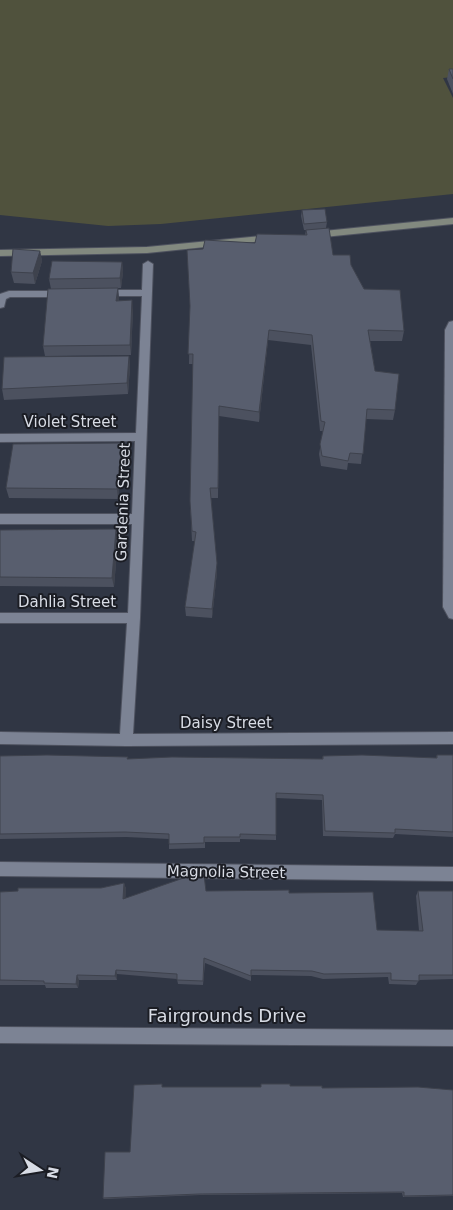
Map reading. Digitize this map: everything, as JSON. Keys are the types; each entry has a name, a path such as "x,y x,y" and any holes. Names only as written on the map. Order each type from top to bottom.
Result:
{"street":[{"path":"302,236 453,222"},
{"path":"0,253 147,250 283,237"},
{"name":"Gardenia Street","path":"126,740 134,618 141,437 139,361 148,264"},
{"path":"97,293 146,293"},
{"path":"0,305 2,297 8,294 78,294"},
{"path":"453,324 450,330 449,607 453,614"},
{"name":"Violet Street","path":"0,438 141,437"},
{"path":"0,519 138,519"},
{"name":"Dahlia Street","path":"0,618 134,618"},
{"name":"Daisy Street","path":"0,738 126,740 453,738"},
{"name":"Magnolia Street","path":"0,869 453,874"},
{"name":"Fairgrounds Drive","path":"0,1035 453,1038"}],"green space":[{"path":"0,0 453,0 453,77 443,78 453,98 453,194 161,224 108,226 0,215"}],"building":[{"path":"449,69 453,69 453,79"},
{"path":"325,209 327,222 304,224 302,210"},
{"path":"329,228 333,255 350,255 351,265 364,289 400,290 404,331 368,330 375,371 399,374 395,410 367,409 363,454 350,453 348,461 322,456 320,444 325,422 321,421 312,335 269,330 259,412 219,406 218,488 210,488 217,563 212,609 185,607 196,532 192,531 190,501 193,354 188,354 190,306 187,250 203,249 205,240 255,243 257,234 307,235 306,230"},
{"path":"13,249 40,251 33,273 11,272"},
{"path":"52,261 122,262 120,278 49,279"},
{"path":"118,288 116,301 132,300 130,345 43,346 48,289"},
{"path":"129,356 127,383 2,389 4,357"},
{"path":"122,443 117,489 6,488 13,444"},
{"path":"116,529 112,578 0,577 0,530"},
{"path":"362,755 437,758 437,755 453,755 453,832 395,829 395,833 325,831 323,795 276,793 276,835 240,834 240,837 204,837 204,843 169,844 169,834 125,832 0,834 0,756 128,757 127,759 172,757 323,759 323,756"},
{"path":"195,874 204,875 206,891 289,890 289,893 373,892 377,930 423,931 418,891 453,891 453,975 419,975 419,981 391,980 391,973 324,974 312,971 251,970 251,976 204,958 203,981 177,980 177,974 116,970 115,976 77,975 76,984 0,980 0,892 18,891 18,888 101,888 124,883 123,899"},
{"path":"162,1084 162,1087 261,1087 261,1084 290,1084 290,1086 322,1086 322,1088 418,1087 453,1090 453,1195 404,1196 404,1192 199,1194 103,1198 105,1152 130,1152 134,1085"}]}
